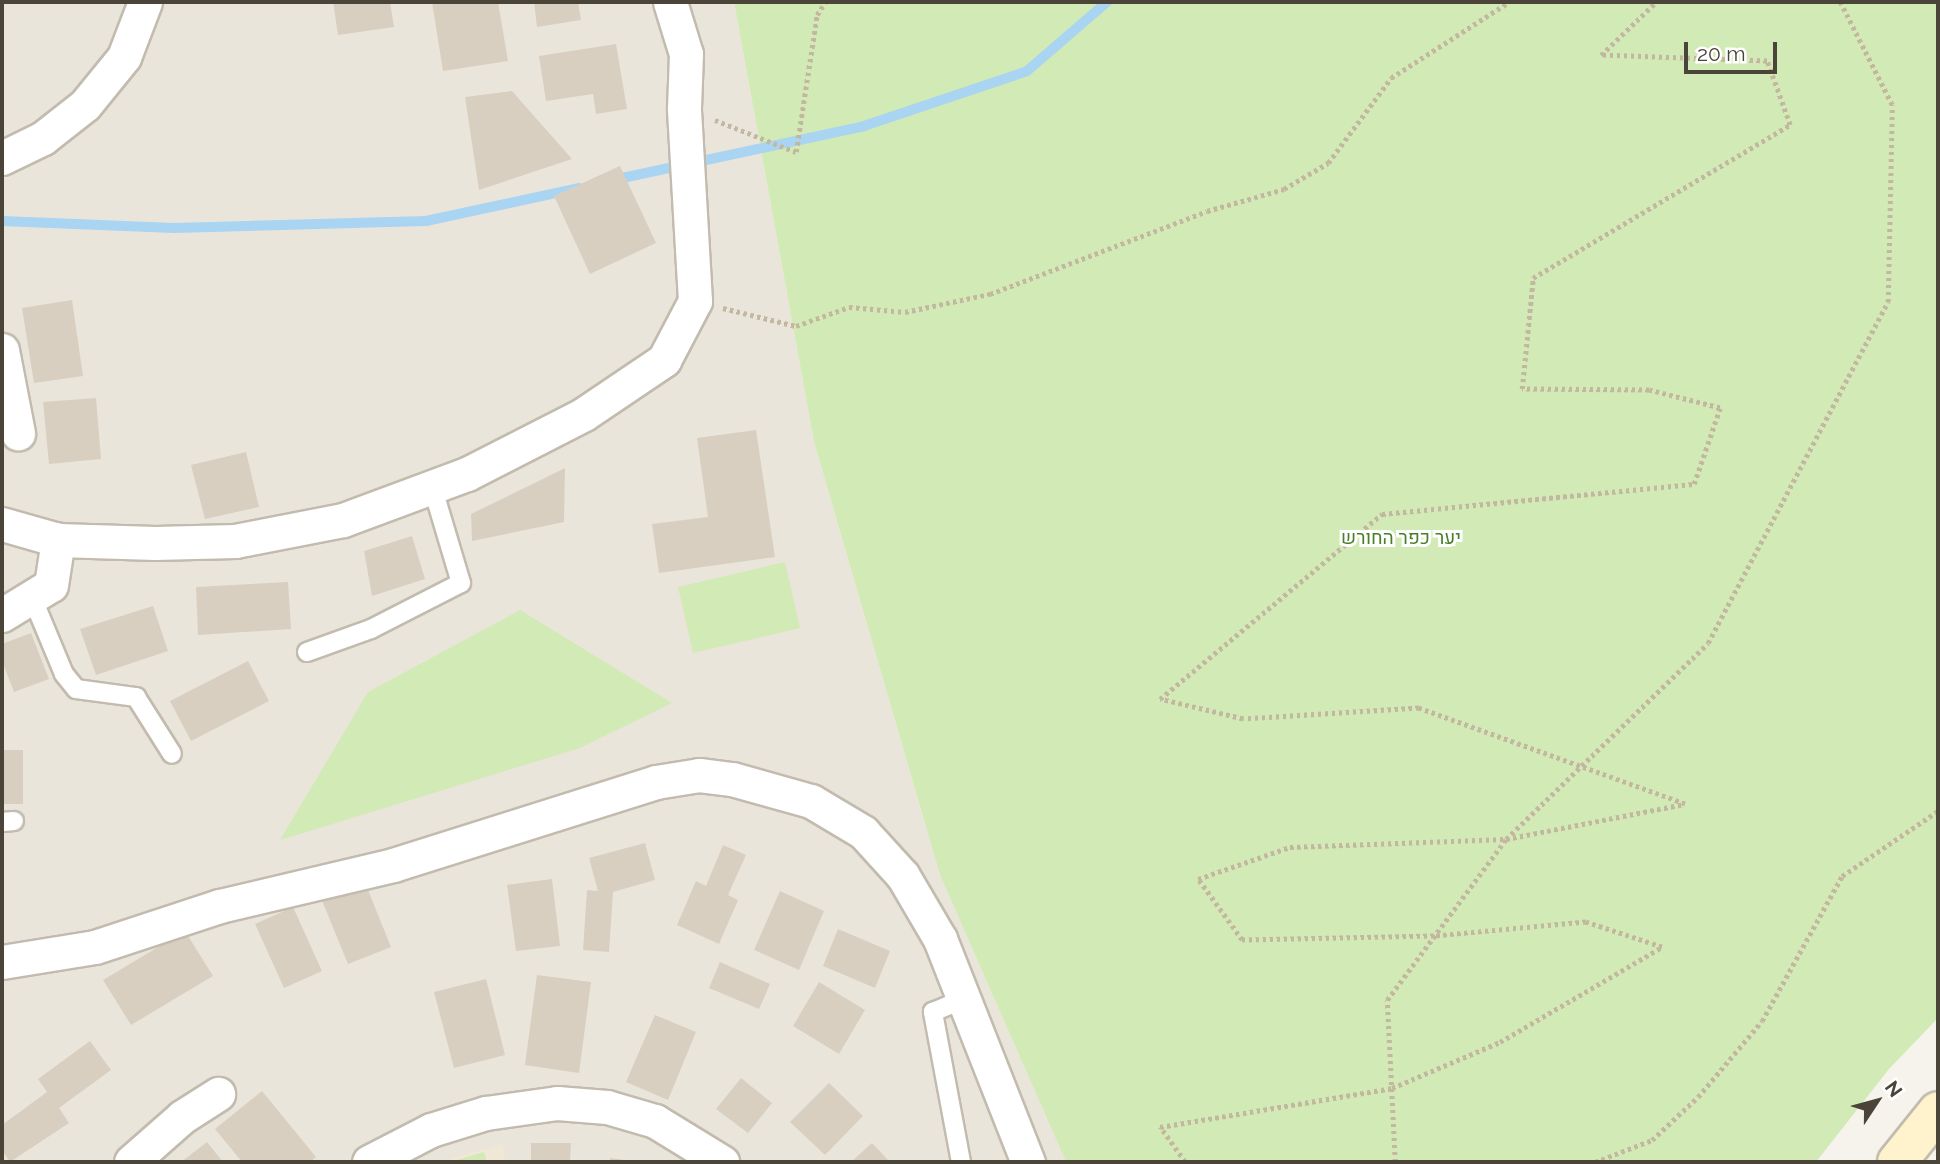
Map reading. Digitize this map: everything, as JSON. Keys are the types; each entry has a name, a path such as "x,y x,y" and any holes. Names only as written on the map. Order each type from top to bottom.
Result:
{"street":[{"path":"2,158 43,138 85,105 124,57 145,2"},
{"path":"2,524 58,540 235,541 343,520 432,486 584,414 664,360 695,301 684,108 686,54 670,2"},
{"path":"2,350 18,433"},
{"path":"2,614 51,585 58,540"},
{"path":"2,961 95,947 220,906 393,865 656,782 699,775 732,779 811,801 863,832 903,876 940,939 1028,1162"},
{"path":"131,1162 182,1117 218,1094"},
{"path":"369,1162 431,1130 486,1113 557,1103 607,1107 655,1121 722,1162"},
{"path":"1897,1162 1938,1111"}],"lane":[{"path":"307,652 371,629 461,583 432,486"},
{"path":"32,597 64,674 76,689 136,697 172,754"},
{"path":"961,1162 933,1012 964,999"}],"path":[{"path":"684,108 796,152 817,15 825,2"},
{"path":"695,301 796,326 849,307 905,312 990,295 1208,211 1284,189 1328,163 1391,78 1509,2"},
{"path":"1185,1162 1160,1127 1392,1088 1500,1042 1662,947 1586,922 1434,936 1242,940 1198,879 1290,847 1506,839 1685,804 1584,764 1419,708 1243,719 1160,699 1382,514 1694,484 1720,408 1649,390 1522,390 1533,278 1790,125 1767,61 1601,55 1656,2"},
{"path":"1395,1162 1387,1000 1506,839 1708,643 1888,302 1892,105 1840,2"},
{"path":"1595,1162 1652,1140 1698,1097 1762,1021 1842,876 1938,811"}],"shaded area":[{"path":"2,2 734,2 814,442 940,875 1066,1162 2,1162"},
{"path":"503,1144 505,1162 440,1162"}],"green space":[{"name":"יער כפר החורש","path":"734,2 1938,2 1938,1018 1889,1069 1816,1162 1066,1162 940,875 814,442"},
{"path":"785,562 800,628 693,653 678,587"},
{"path":"520,610 672,703 580,748 280,840 368,692"},
{"path":"484,1152 487,1162 450,1162"}],"building":[{"path":"333,2 390,2 394,27 338,35"},
{"path":"432,2 498,2 508,61 443,71"},
{"path":"534,2 578,2 581,20 537,27"},
{"path":"616,44 627,109 596,114 593,94 546,101 539,56"},
{"path":"512,91 572,159 479,190 465,97"},
{"path":"620,166 656,243 590,274 554,196"},
{"path":"72,300 83,376 34,383 22,308"},
{"path":"96,398 101,459 49,464 43,402"},
{"path":"756,430 775,557 659,573 652,524 708,517 697,438"},
{"path":"246,452 259,507 205,519 191,465"},
{"path":"565,468 564,522 472,541 471,514"},
{"path":"412,536 425,579 372,596 364,551"},
{"path":"288,582 291,629 198,635 196,587"},
{"path":"153,606 168,651 96,675 80,629"},
{"path":"31,633 49,679 14,692 2,661 2,644"},
{"path":"248,661 269,701 191,741 170,701"},
{"path":"2,750 23,750 23,804 2,804"},
{"path":"645,843 655,880 613,892 609,952 583,950 587,890 598,891 589,858"},
{"path":"723,845 746,855 728,895 738,900 719,944 677,925 696,881 706,886"},
{"path":"552,879 560,946 516,951 507,885"},
{"path":"364,880 391,947 348,964 321,898"},
{"path":"780,891 824,911 799,970 754,950"},
{"path":"293,907 322,971 284,988 255,924"},
{"path":"838,929 890,951 875,988 823,966"},
{"path":"185,931 213,976 131,1025 103,980"},
{"path":"720,962 770,984 759,1009 709,988"},
{"path":"537,975 591,982 579,1073 525,1065"},
{"path":"486,979 505,1055 454,1068 434,992"},
{"path":"819,982 865,1010 839,1054 793,1026"},
{"path":"655,1015 696,1032 668,1100 626,1082"},
{"path":"90,1041 111,1070 59,1108 69,1123 10,1162 2,1150 2,1125 47,1092 38,1079"},
{"path":"741,1078 772,1103 748,1133 716,1109"},
{"path":"829,1083 863,1116 825,1155 790,1122"},
{"path":"262,1091 316,1157 310,1162 242,1162 215,1129"},
{"path":"207,1142 223,1162 181,1162"},
{"path":"531,1143 571,1143 570,1162 531,1162"},
{"path":"872,1143 890,1162 851,1162"},
{"path":"610,1158 632,1161 632,1162 610,1162"}],"waterway":[{"path":"613,180 864,126 1027,71 1107,2"},
{"path":"2,221 174,228 426,221 578,188"}]}
